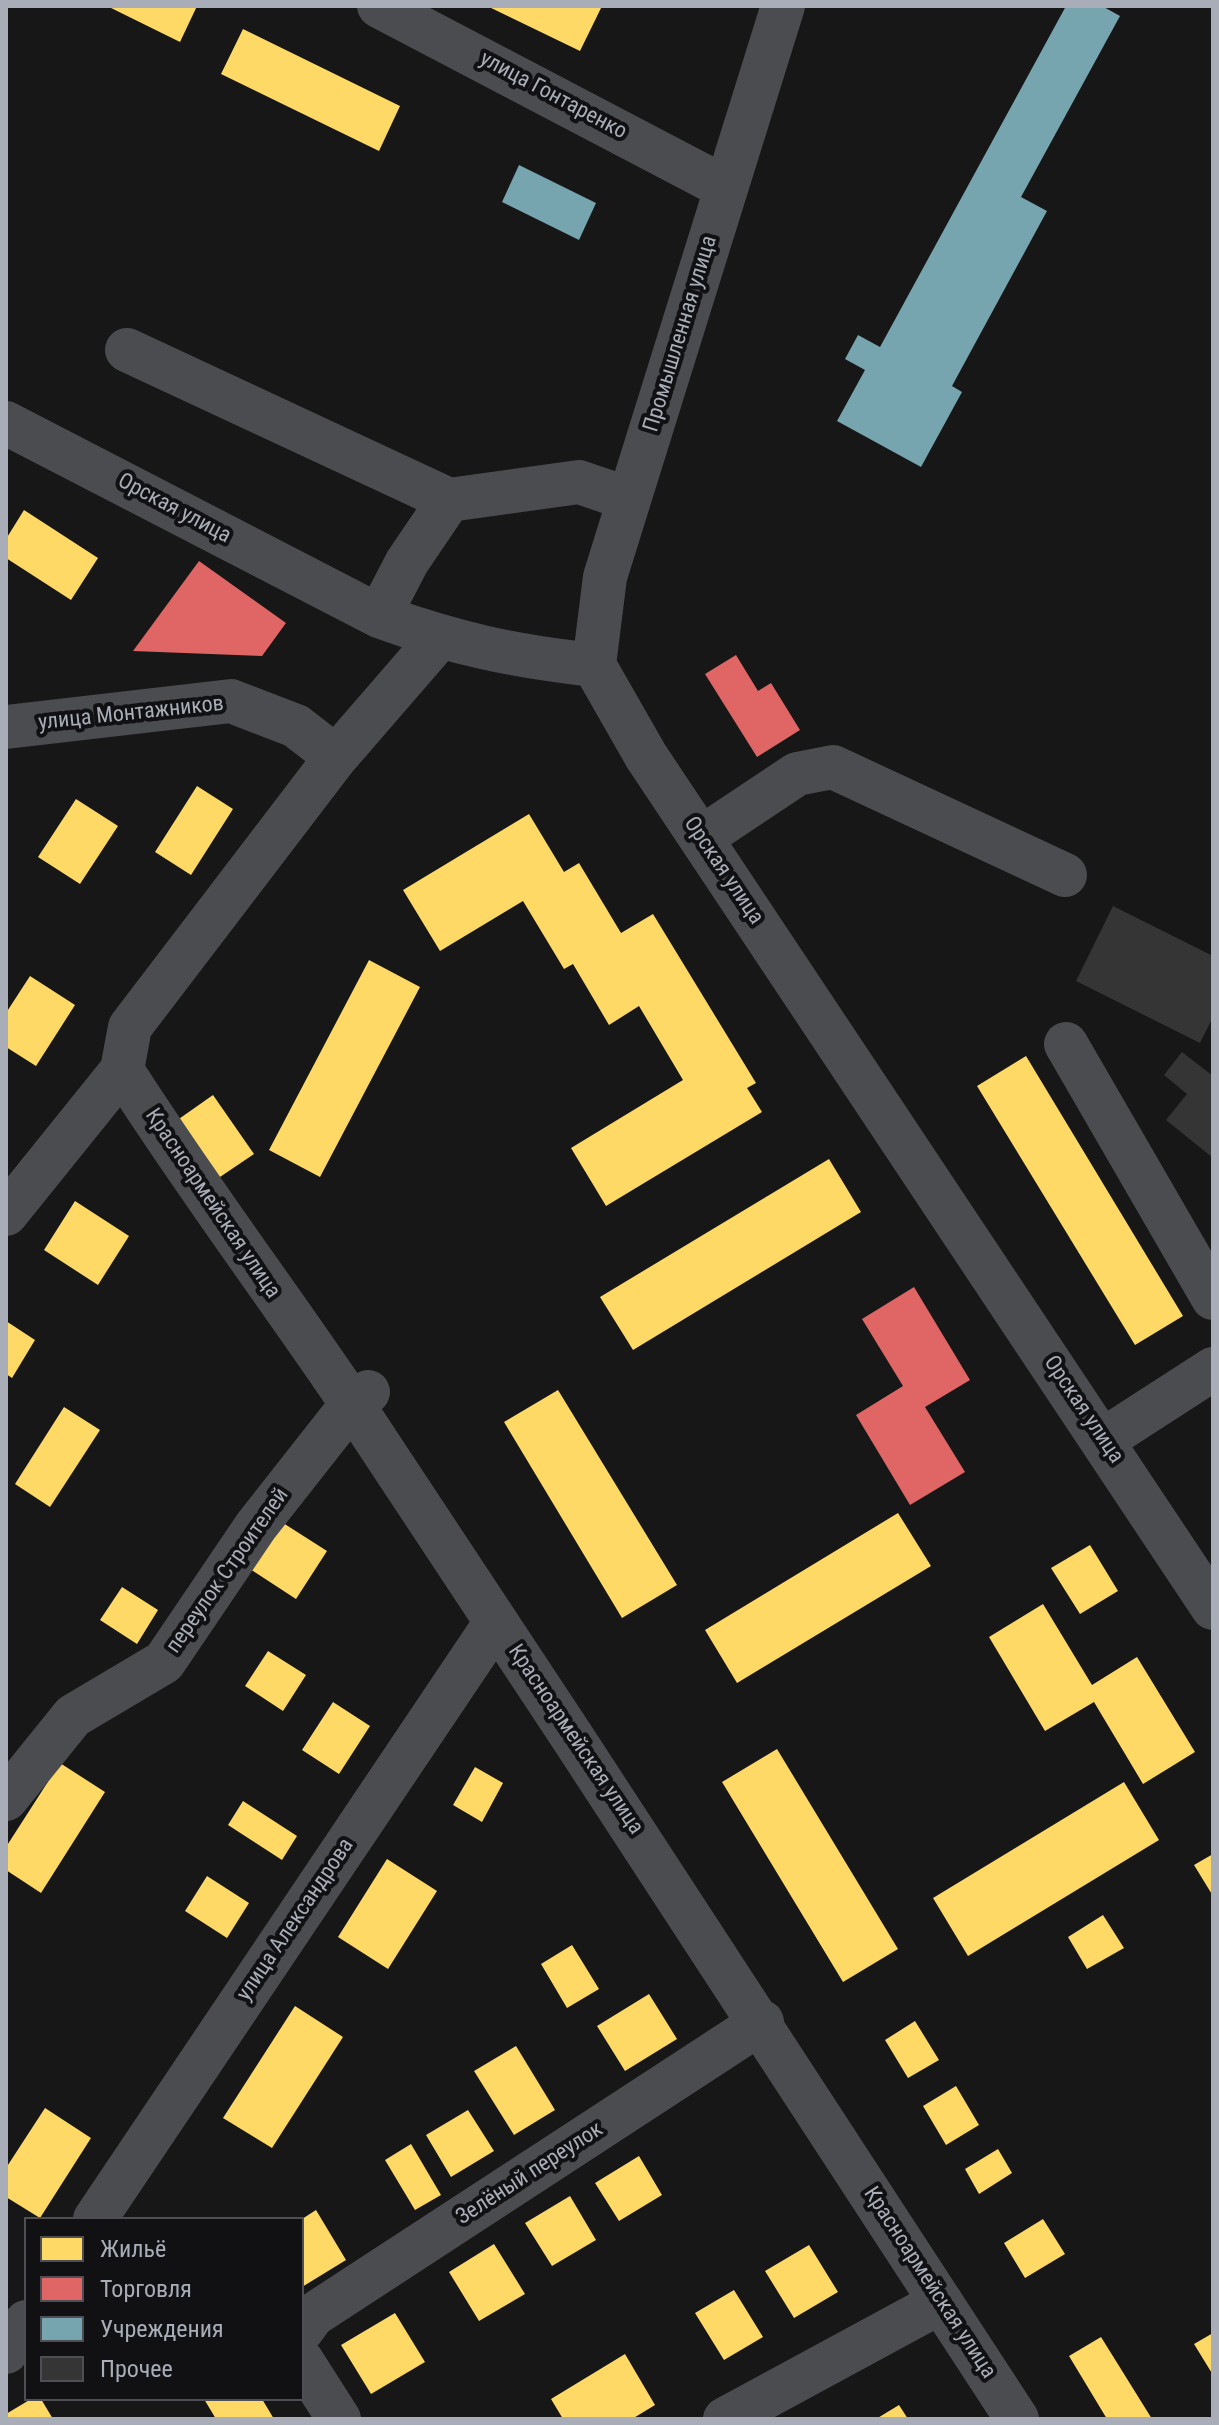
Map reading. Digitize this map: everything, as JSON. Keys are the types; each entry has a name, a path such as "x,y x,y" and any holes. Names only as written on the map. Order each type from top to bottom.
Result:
{"street":[{"name":"улица Гонтаренко","path":"379,6 726,188"},
{"name":"Промышленная улица","path":"594,665 605,577 783,6"},
{"path":"127,350 449,500 579,482 629,499"},
{"name":"Орская улица","path":"6,423 379,616 439,638 513,656 594,665 646,756 1213,1608"},
{"path":"379,616 407,562 449,500"},
{"path":"6,1214 123,1059 130,1027 336,757 439,638"},
{"name":"улица Монтажников","path":"6,727 231,701 296,726 336,757"},
{"path":"701,838 797,774 833,767 1065,875"},
{"path":"1066,1044 1213,1298"},
{"name":"Красноармейская улица","path":"123,1059 184,1168 360,1398 496,1622 762,2022 1017,2419"},
{"path":"1103,1440 1213,1369"},
{"name":"переулок Строителей","path":"6,1799 73,1716 164,1662 256,1526 360,1398"},
{"name":"улица Александрова","path":"96,2217 496,1622"},
{"name":"Зелёный переулок","path":"304,2327 313,2315 762,2022"},
{"path":"725,2419 941,2302"},
{"path":"6,2352 24,2325"},
{"path":"304,2365 339,2419"}],"building: Жильё":[{"path":"107,6 197,6 180,42"},
{"path":"487,6 602,6 580,51"},
{"path":"243,29 400,106 379,151 221,74"},
{"path":"24,510 98,558 71,600 6,558 6,539"},
{"path":"197,786 233,809 191,875 155,852"},
{"path":"76,799 118,826 80,884 38,857"},
{"path":"529,814 564,872 579,863 621,933 653,914 756,1083 747,1088 762,1112 606,1206 571,1148 683,1080 639,1006 609,1025 573,964 564,969 523,901 440,951 403,890"},
{"path":"369,960 420,987 320,1177 269,1150"},
{"path":"30,976 75,1005 36,1066 6,1047 6,1013"},
{"path":"1026,1056 1183,1316 1135,1345 977,1086"},
{"path":"213,1095 254,1154 217,1179 176,1121"},
{"path":"829,1159 861,1212 633,1350 600,1297"},
{"path":"75,1201 129,1236 98,1285 44,1250"},
{"path":"6,1321 35,1340 12,1378 6,1374"},
{"path":"558,1390 677,1585 622,1618 504,1422"},
{"path":"64,1407 100,1430 50,1507 15,1484"},
{"path":"898,1513 931,1566 737,1683 705,1630"},
{"path":"280,1521 327,1551 296,1599 250,1569"},
{"path":"1090,1545 1118,1591 1080,1614 1051,1568"},
{"path":"122,1587 158,1610 137,1644 100,1620"},
{"path":"1043,1604 1092,1685 1137,1657 1195,1752 1143,1784 1094,1702 1045,1731 989,1637"},
{"path":"268,1651 306,1675 283,1711 245,1686"},
{"path":"333,1702 370,1726 339,1774 302,1750"},
{"path":"777,1749 898,1949 843,1982 722,1782"},
{"path":"60,1763 105,1792 41,1893 6,1870 6,1847"},
{"path":"475,1767 503,1783 482,1822 453,1805"},
{"path":"1124,1782 1159,1840 968,1956 933,1898"},
{"path":"243,1801 297,1836 282,1860 228,1825"},
{"path":"1213,1854 1213,1896 1194,1865"},
{"path":"387,1859 437,1891 388,1969 338,1937"},
{"path":"207,1876 249,1903 227,1938 185,1911"},
{"path":"1103,1915 1124,1948 1087,1969 1068,1937"},
{"path":"572,1945 599,1989 567,2008 541,1964"},
{"path":"649,1994 677,2039 625,2071 597,2026"},
{"path":"295,2006 343,2037 272,2148 223,2118"},
{"path":"915,2021 939,2060 908,2078 885,2040"},
{"path":"516,2046 555,2110 514,2135 474,2071"},
{"path":"956,2086 979,2125 946,2145 923,2106"},
{"path":"45,2108 91,2138 41,2217 6,2197 6,2168"},
{"path":"468,2110 494,2151 451,2177 426,2135"},
{"path":"411,2144 441,2195 415,2210 385,2160"},
{"path":"998,2149 1012,2173 979,2194 965,2169"},
{"path":"639,2156 662,2195 619,2221 595,2183"},
{"path":"570,2196 596,2240 552,2266 525,2223"},
{"path":"316,2210 346,2260 304,2286 304,2218"},
{"path":"1043,2219 1065,2254 1025,2278 1004,2243"},
{"path":"494,2244 525,2294 479,2321 449,2272"},
{"path":"809,2245 838,2292 794,2318 765,2271"},
{"path":"734,2290 763,2337 724,2360 695,2313"},
{"path":"395,2313 425,2362 371,2394 341,2345"},
{"path":"1213,2333 1213,2375 1194,2344"},
{"path":"1101,2337 1152,2419 1107,2419 1069,2356"},
{"path":"625,2354 655,2405 632,2419 563,2419 551,2399"},
{"path":"28,2401 42,2401 53,2419 6,2419 6,2414"},
{"path":"205,2401 263,2401 274,2419 216,2419"},
{"path":"899,2405 908,2419 876,2419"}],"building: Торговля":[{"path":"199,561 286,623 262,656 133,651"},
{"path":"736,655 758,691 771,683 800,730 757,757 705,674"},
{"path":"914,1287 970,1380 925,1407 965,1472 910,1505 856,1415 903,1386 862,1319"}],"building: Учреждения":[{"path":"1066,6 1102,6 1120,16 1021,197 1047,211 952,386 962,392 921,467 837,421 865,370 845,359 858,335 880,347"},
{"path":"519,165 596,203 579,240 502,202"}],"building: Прочее":[{"path":"1113,906 1213,956 1213,1017 1200,1043 1076,981"},
{"path":"1182,1052 1213,1076 1213,1158 1166,1120 1187,1094 1164,1075"}]}
